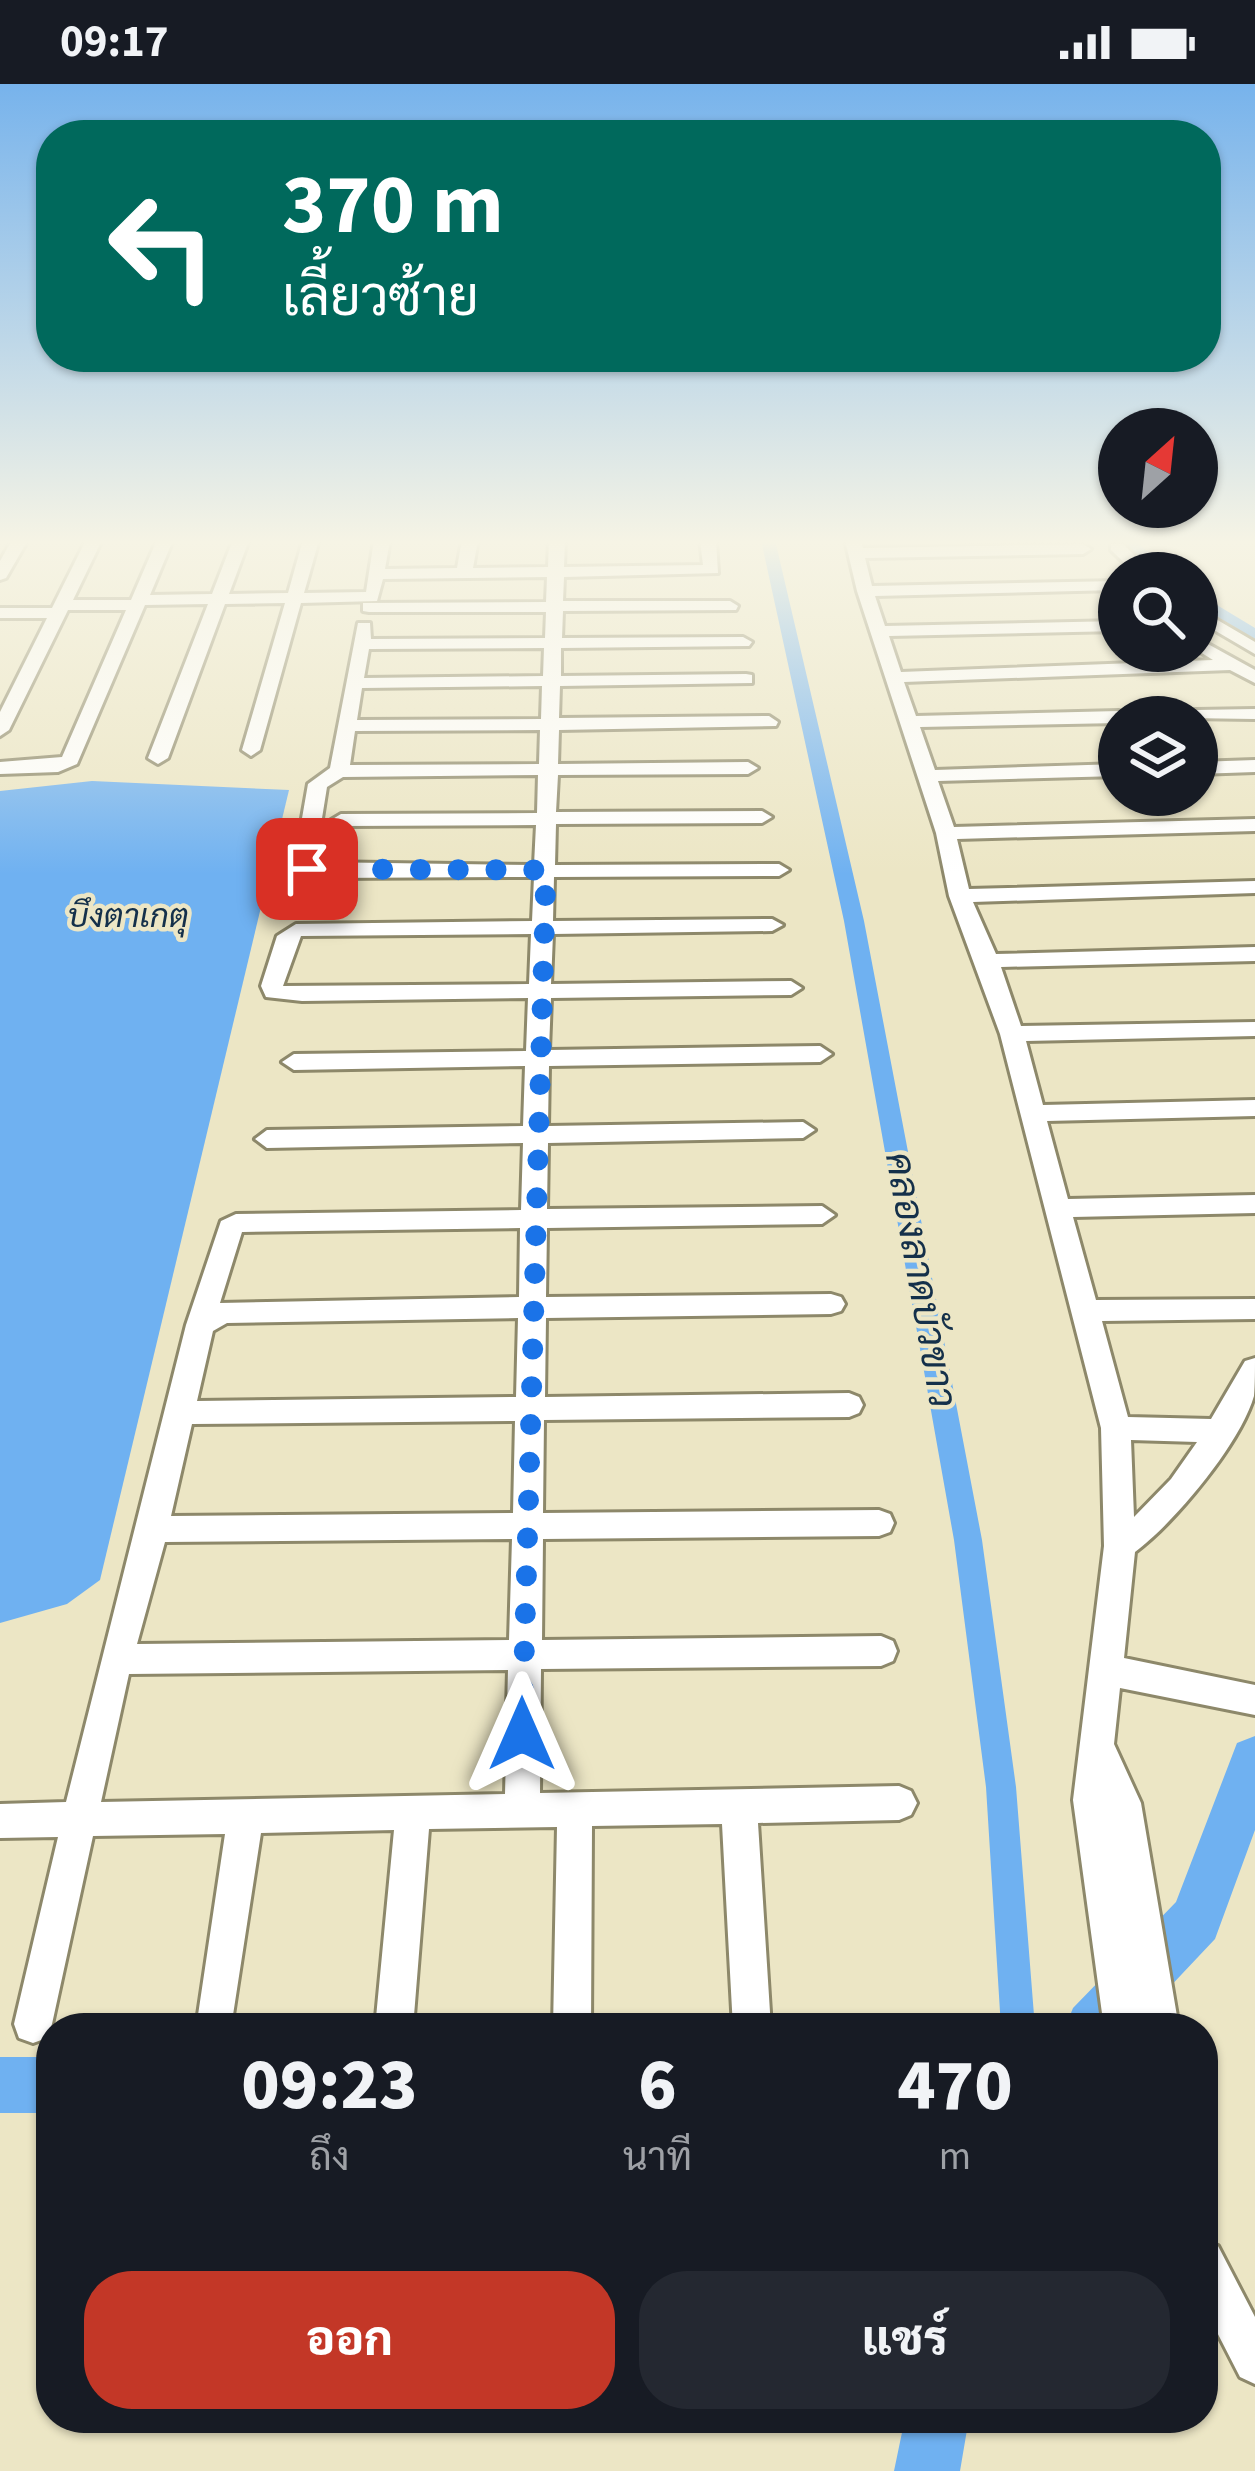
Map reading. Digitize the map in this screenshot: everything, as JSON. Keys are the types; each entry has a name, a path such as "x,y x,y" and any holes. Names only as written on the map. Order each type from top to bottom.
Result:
{"street":[{"path":"0,730 40,651"},
{"path":"0,768 42,768 70,760 117,651"},
{"path":"158,758 199,651"},
{"path":"250,750 279,651"},
{"path":"339,770 359,651"},
{"path":"522,1812 537,1058 551,651"},
{"path":"887,651 946,833 960,896 1012,1034 1116,1428 1120,1546 1099,1748 1122,2013"},
{"path":"1218,657 1255,677"},
{"path":"896,677 1231,665"},
{"path":"353,683 746,680"},
{"path":"1218,715 1255,714"},
{"path":"911,722 1098,718"},
{"path":"345,726 769,722"},
{"path":"1218,767 1255,766"},
{"path":"748,768 339,770 318,784 307,869 779,870"},
{"path":"928,776 1098,771"},
{"path":"341,820 762,818"},
{"path":"946,833 1255,825"},
{"path":"960,896 1255,887"},
{"path":"772,925 296,930 288,936 272,986 274,992 302,994 790,988"},
{"path":"988,961 1255,954"},
{"path":"1012,1034 1255,1029"},
{"path":"294,1062 820,1054"},
{"path":"1032,1113 1255,1108"},
{"path":"267,1139 803,1130"},
{"path":"1058,1208 1255,1204"},
{"path":"33,2024 116,1659 153,1529 200,1325 230,1228 236,1223 822,1214"},
{"path":"200,1325 222,1312 831,1304"},
{"path":"1088,1311 1255,1309"},
{"path":"1120,1546 1157,1521 1182,1492 1255,1369"},
{"path":"178,1413 849,1406"},
{"path":"1116,1428 1218,1431"},
{"path":"153,1529 879,1523"},
{"path":"116,1659 881,1652"},
{"path":"1106,1670 1255,1700"},
{"path":"1107,1802 1156,2013"},
{"path":"0,1821 899,1803"},
{"path":"739,1805 751,2013"},
{"path":"572,2013 575,1810"},
{"path":"395,2013 413,1813"},
{"path":"217,2013 245,1817"},
{"path":"1218,2290 1255,2362"}],"water":[{"name":"บึงตาเกตุ","path":"92,781 289,790 100,1580 67,1604 0,1623 0,791"}],"waterway":[{"name":"คลองลาดบัวขาว","path":"793,651 854,921 968,1540 1001,1787 1017,2013"},
{"path":"1107,2013 1196,1920 1255,1760"},
{"path":"0,2085 36,2085"},
{"name":"คลองลาดบัวขาว","path":"927,2471 934,2433"}],"route":[{"path":"307,869 546,870 537,1058 522,1734"}]}
